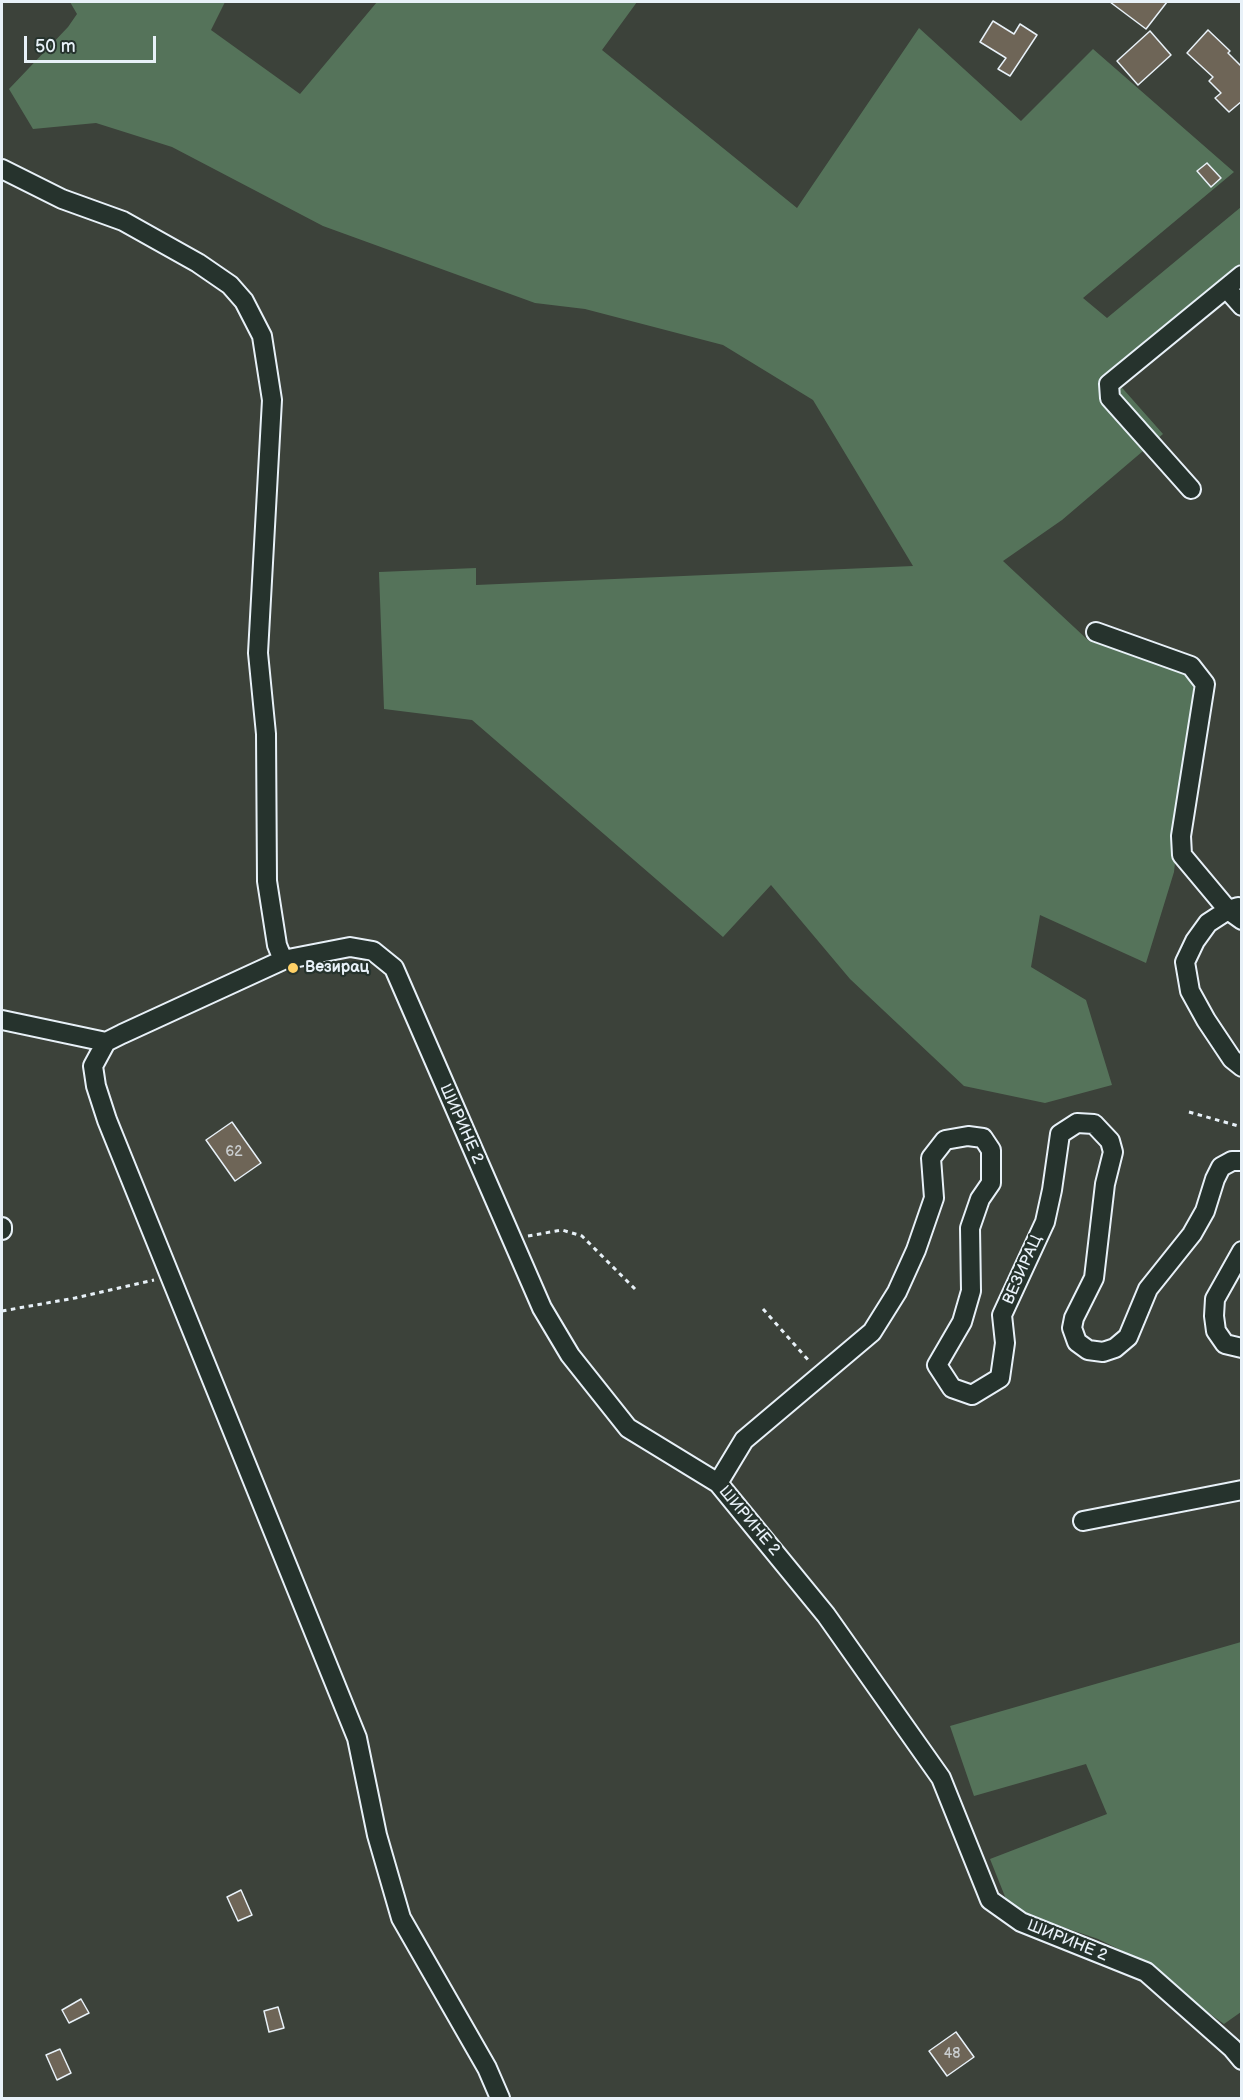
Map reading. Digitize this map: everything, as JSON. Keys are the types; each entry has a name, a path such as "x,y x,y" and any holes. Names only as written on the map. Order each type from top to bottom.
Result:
{"street":[{"path":"2,169 62,199 123,221 198,263 230,285 244,301 262,336 272,400 258,654 266,734 267,881 278,945 284,960"},
{"path":"1191,489 1110,398 1109,384 1242,275"},
{"path":"1226,288 1242,306"},
{"path":"1096,632 1191,666 1205,684 1181,836 1182,855 1237,912 1208,923 1195,941 1185,962 1190,991 1232,1059 1242,1067"},
{"name":"ШИРИНЕ 2","path":"106,1042 284,960 350,947 373,951 394,968 542,1308 570,1355 628,1428 718,1483 826,1615 941,1778 990,1900 1021,1922 1146,1972 1232,2048 1242,2060"},
{"path":"2,1020 106,1042 93,1066 96,1086 107,1120 357,1738 377,1835 401,1918 488,2068 500,2098"},
{"name":"ВЕЗИРАЦ","path":"718,1483 744,1440 872,1332 897,1292 916,1250 934,1198 931,1158 945,1140 968,1136 983,1138 991,1150 992,1183 980,1199 970,1228 971,1291 962,1322 937,1365 952,1388 972,1395 1000,1378 1005,1343 1002,1315 1044,1222 1052,1190 1060,1134 1077,1122 1094,1124 1110,1141 1113,1152 1105,1184 1094,1278 1074,1318 1072,1329 1077,1342 1088,1350 1102,1352 1115,1348 1128,1337 1148,1289 1192,1234 1205,1211 1221,1167 1232,1161 1242,1161"},
{"path":"1242,1251 1215,1299 1214,1316 1216,1331 1225,1344 1242,1348"},
{"path":"1083,1521 1242,1490"}],"path":[{"path":"1189,1112 1242,1127"},
{"path":"512,1241 562,1230 582,1236 635,1288"},
{"path":"2,1311 75,1298 170,1276"},
{"path":"763,1309 821,1374"}],"green space":[{"path":"70,2 225,2 211,30 300,94 377,2 637,2 602,50 797,208 919,28 1021,121 1093,49 1234,172 1083,298 1107,318 1241,207 1241,263 1109,373 1163,434 1062,520 1003,561 1089,641 1195,673 1174,872 1146,963 1040,915 1031,967 1086,1000 1112,1085 1045,1103 964,1086 850,979 771,885 723,937 472,720 384,709 379,572 476,568 476,585 913,566 813,400 723,345 585,309 535,303 323,226 172,147 96,123 33,129 9,89 68,27 77,14"},
{"path":"1241,1642 1241,2012 1224,2024 1174,1988 1147,1963 1098,1939 1010,1909 990,1859 1107,1814 1086,1764 974,1796 950,1726"}],"building":[{"path":"1110,2 1167,2 1146,29"},
{"path":"993,21 1014,34 1020,24 1037,35 1010,76 998,69 1006,58 980,42"},
{"path":"1208,30 1230,51 1228,53 1242,67 1242,101 1229,112 1215,98 1221,93 1209,81 1213,77 1187,53"},
{"path":"1150,31 1171,55 1138,85 1117,61"},
{"path":"1207,163 1221,178 1211,187 1197,171"},
{"path":"232,1122 261,1163 235,1181 206,1140"},
{"path":"241,1890 252,1915 238,1921 227,1897"},
{"path":"81,1999 89,2013 69,2023 62,2010"},
{"path":"278,2007 284,2028 269,2032 264,2011"},
{"path":"956,2032 974,2057 947,2076 929,2051"},
{"path":"60,2049 71,2073 57,2080 46,2055"}],"place":[{"name":"Везирац","path":"293,968"}]}
